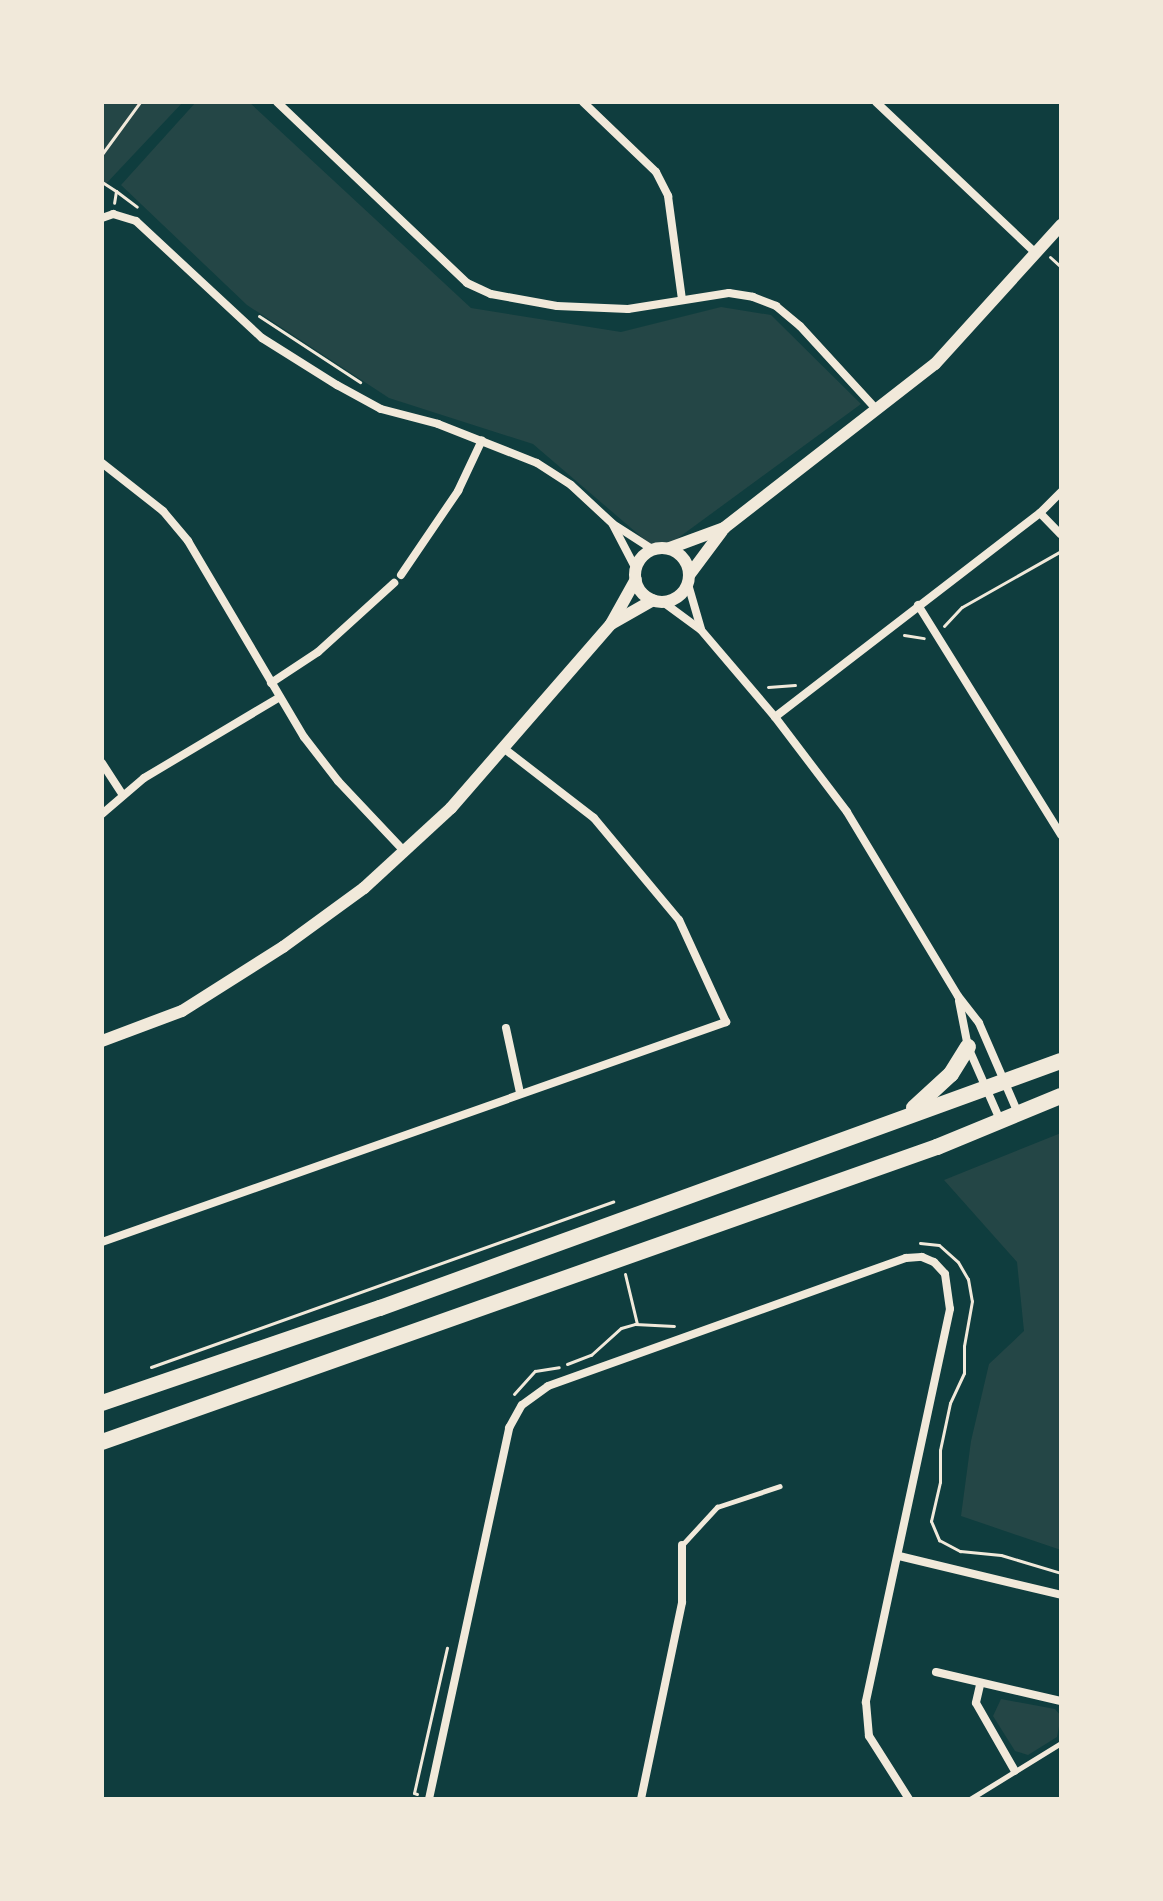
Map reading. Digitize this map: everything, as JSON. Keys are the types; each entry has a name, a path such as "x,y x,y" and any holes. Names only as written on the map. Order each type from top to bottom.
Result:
{"main road":[{"path":"903,1117 944,1081 968,1047"},
{"path":"102,1403 380,1308 1061,1061"},
{"path":"102,1442 937,1147 1061,1096"}],"street":[{"path":"277,102 467,283 491,294 557,306 628,309 729,293 753,297 776,306 800,326 877,410"},
{"path":"583,102 656,172 668,196 682,299"},
{"path":"876,102 1037,254"},
{"path":"102,218 113,214 136,221 242,322 325,377 381,409 482,440 537,463 571,485 613,524 652,549"},
{"path":"102,1041 182,1011 364,888 451,808 611,624 644,554 724,528 877,410 935,364 1061,225"},
{"path":"401,575 458,491 482,440"},
{"path":"102,463 163,511 188,541 271,683 338,781 405,852"},
{"path":"775,717 1040,513 1061,492"},
{"path":"1040,513 1061,535"},
{"path":"613,524 642,592 701,630 775,717 847,812 958,996 979,1023 1018,1113"},
{"path":"611,624 658,601 680,596 724,528"},
{"path":"670,548 681,555 701,630"},
{"path":"271,683 318,652 394,583"},
{"path":"918,605 1061,835"},
{"path":"102,814 144,778 280,697"},
{"path":"102,1242 726,1022 679,920 594,818 502,747"},
{"path":"102,763 123,795"},
{"path":"958,996 968,1047 1000,1120"},
{"path":"506,1028 520,1093"},
{"path":"429,1798 509,1428 522,1405 548,1386 906,1258 922,1257 934,1262 945,1274 950,1309 866,1702 869,1736 909,1799"},
{"path":"641,1799 682,1602 682,1545"},
{"path":"899,1556 1061,1595"},
{"path":"936,1672 980,1685 1061,1701"},
{"path":"980,1685 976,1703 1015,1771"}],"lane":[{"path":"682,1545 717,1507 780,1486"},
{"path":"970,1799 1061,1743"}],"path":[{"path":"102,154 140,102"},
{"path":"102,182 140,209"},
{"path":"113,214 116,191"},
{"path":"252,311 365,385"},
{"path":"761,683 776,689 799,684 805,691"},
{"path":"145,1369 613,1202"},
{"path":"914,1245 939,1245 958,1262 971,1289 964,1373 950,1403 940,1450 940,1482 931,1521 939,1540 960,1551 1001,1555 1061,1573"},
{"path":"624,1270 637,1324"},
{"path":"509,1401 535,1371 556,1368 591,1355 615,1333 637,1324 677,1326"},
{"path":"429,1798 414,1793 449,1638"}],"shaded area":[{"path":"102,102 183,102 102,188"},
{"path":"196,102 249,102 471,308 621,332 721,307 771,315 861,404 659,552 533,444 389,398 247,305 121,185"},
{"path":"1061,1133 1061,1550 961,1516 971,1441 989,1364 1024,1331 1017,1262 944,1180"},
{"path":"1001,1699 1055,1709 1061,1716 1057,1737 1028,1755 1015,1751 993,1716"}]}
